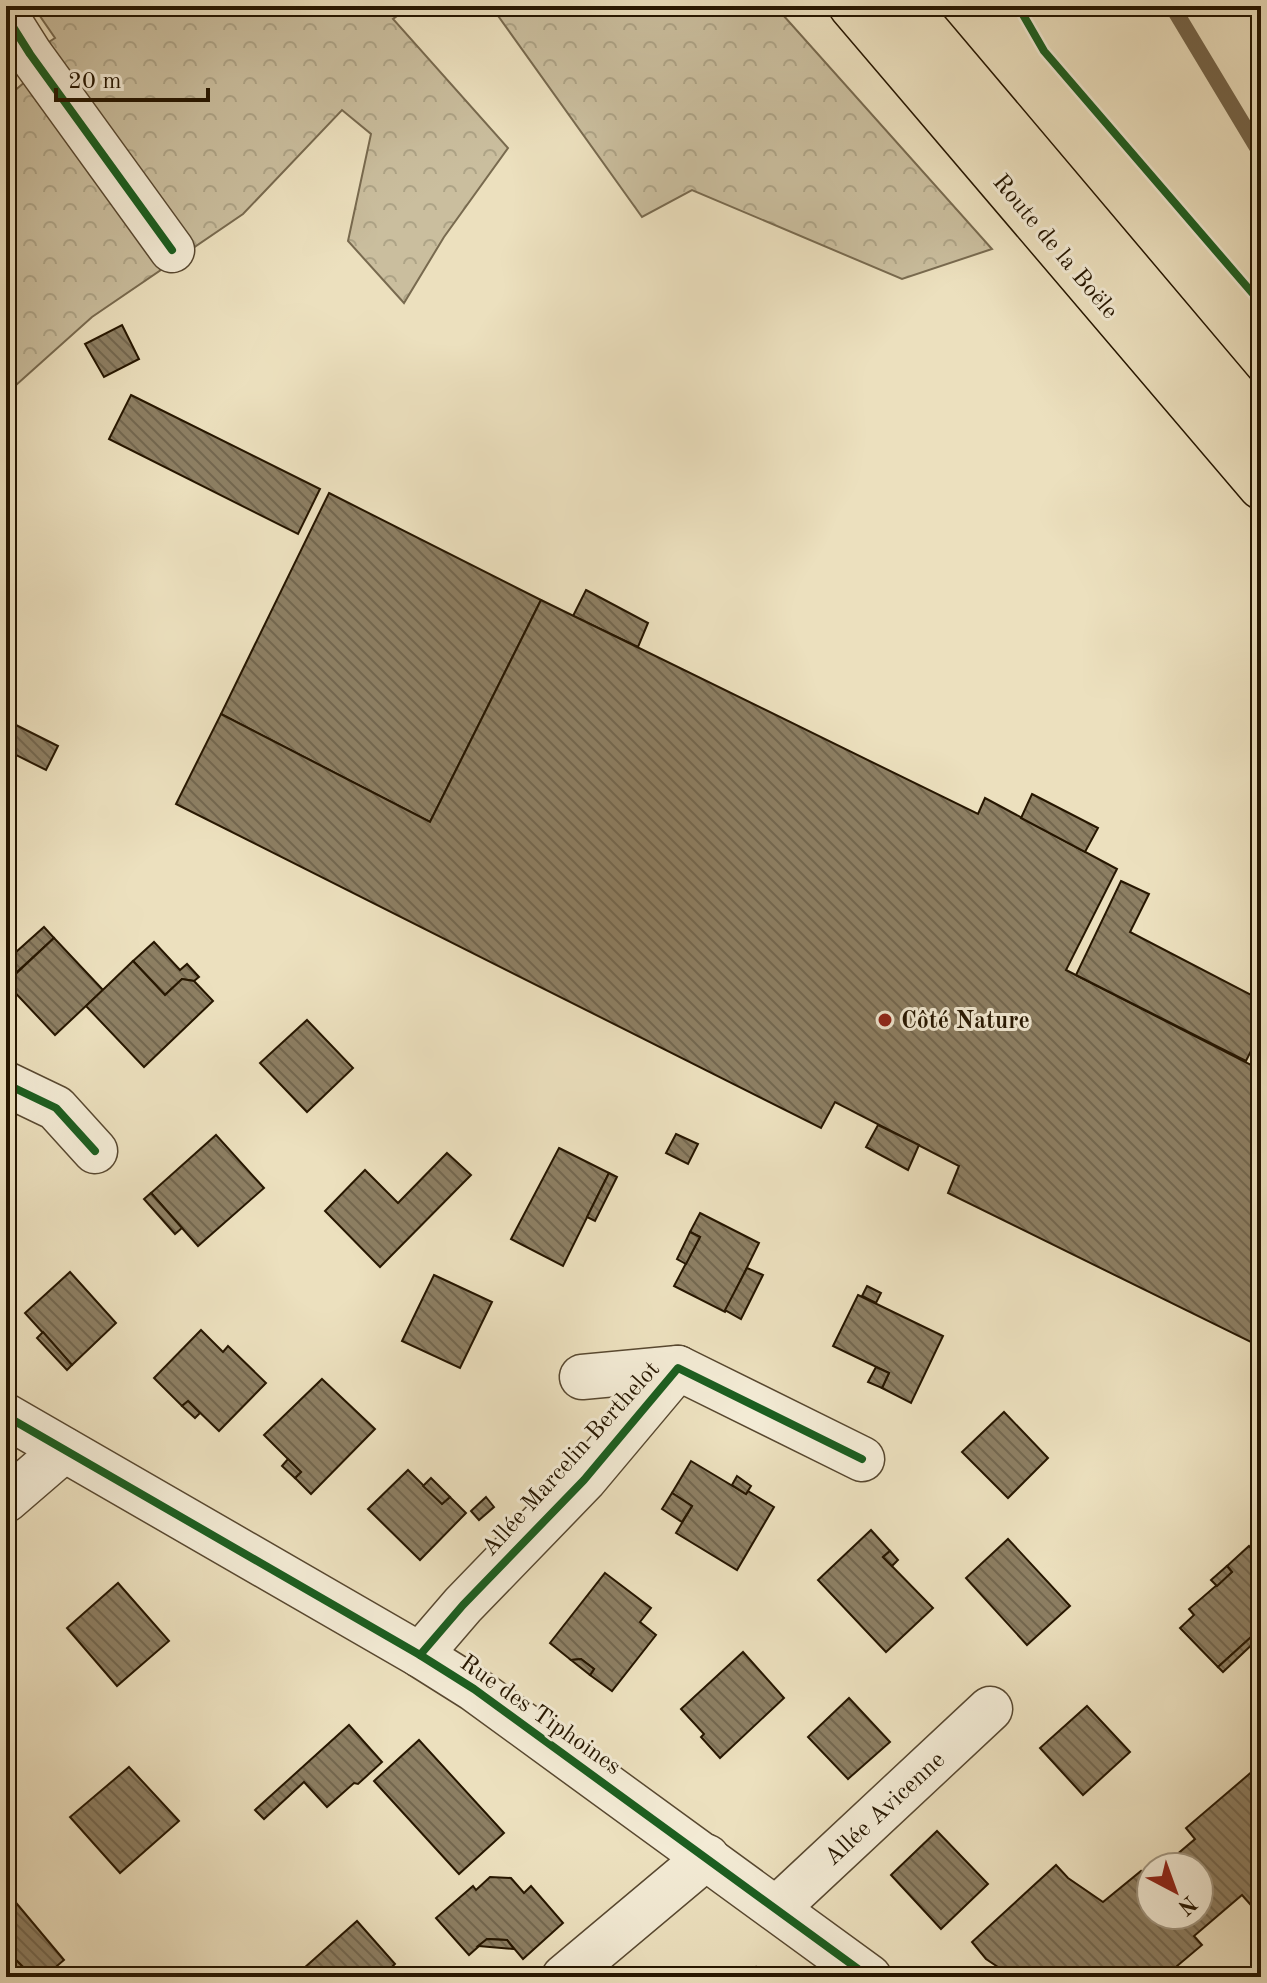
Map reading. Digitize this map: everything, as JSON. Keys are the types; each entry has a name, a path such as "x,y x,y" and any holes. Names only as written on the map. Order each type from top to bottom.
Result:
{"main road":[{"name":"Route de la Boële","path":"851,6 1261,487"},
{"name":"Route de la Boële","path":"906,6 1261,426"}],"street":[{"path":"6,16 30,54 172,250"},
{"path":"6,1084 56,1108 95,1151"},
{"name":"Allée Marcelin Berthelot","path":"420,1655 463,1605 584,1480 678,1368"},
{"name":"Allée Marcelin Berthelot","path":"582,1377 678,1368 862,1459"},
{"name":"Rue des Tiphoines","path":"6,1416 474,1689 869,1977"},
{"path":"6,1500 64,1450"},
{"name":"Allée Avicenne","path":"777,1908 990,1709"},
{"path":"564,1977 707,1857"}],"green space":[{"path":"33,6 411,6 393,19 508,148 444,237 404,303 348,241 371,134 342,110 243,214 92,317 6,394 6,98 26,81 30,54 55,38"},
{"path":"491,6 775,6 992,249 902,279 692,190 642,217"}],"building":[{"path":"122,325 139,359 104,377 85,344"},
{"path":"131,395 320,489 298,534 109,439"},
{"path":"329,493 541,600 430,822 221,714"},
{"path":"586,590 648,623 638,647 573,616"},
{"name":"Côté Nature","path":"541,600 978,814 985,798 1117,869 1066,970 1261,1070 1261,1347 948,1193 959,1166 835,1102 821,1128 176,804 221,714 430,822"},
{"path":"6,720 58,746 46,770 6,750"},
{"path":"1032,794 1098,828 1085,852 1021,818"},
{"path":"1121,881 1149,894 1130,932 1261,1000 1261,1031 1246,1061 1076,975"},
{"path":"44,927 54,938 6,982 6,961"},
{"path":"54,938 103,990 55,1035 6,983"},
{"path":"154,942 180,970 187,964 199,977 194,981 182,979 165,995 133,961"},
{"path":"133,961 165,995 182,979 194,981 213,1001 144,1067 86,1006"},
{"path":"307,1020 353,1068 307,1112 260,1063"},
{"path":"878,1125 919,1145 908,1170 866,1147"},
{"path":"676,1134 698,1144 688,1164 666,1153"},
{"path":"216,1135 264,1188 198,1246 151,1193"},
{"path":"559,1148 609,1173 563,1266 511,1239"},
{"path":"447,1153 471,1175 380,1267 325,1211 365,1170 398,1203"},
{"path":"609,1173 617,1177 595,1221 587,1217"},
{"path":"151,1193 182,1228 175,1234 144,1199"},
{"path":"700,1213 759,1243 725,1312 674,1286 700,1237 690,1232"},
{"path":"690,1232 700,1237 686,1264 677,1259"},
{"path":"747,1268 763,1275 741,1319 725,1310"},
{"path":"70,1272 116,1323 72,1365 25,1313"},
{"path":"434,1275 492,1302 460,1368 402,1341"},
{"path":"867,1286 881,1293 876,1303 862,1296"},
{"path":"858,1295 943,1336 911,1403 882,1388 889,1373 833,1346"},
{"path":"201,1330 223,1352 228,1346 266,1383 219,1431 188,1401 182,1406 154,1378"},
{"path":"43,1332 72,1365 67,1370 37,1338"},
{"path":"876,1367 889,1373 882,1388 868,1382"},
{"path":"322,1379 375,1429 311,1494 295,1478 301,1472 264,1435"},
{"path":"188,1401 200,1413 195,1418 182,1406"},
{"path":"1004,1412 1048,1458 1008,1498 962,1452"},
{"path":"288,1459 301,1472 295,1478 282,1466"},
{"path":"691,1461 774,1507 737,1570 676,1533 692,1506 672,1493"},
{"path":"408,1470 442,1504 450,1497 466,1513 420,1560 368,1509"},
{"path":"737,1476 751,1486 746,1494 732,1485"},
{"path":"431,1478 450,1497 442,1504 423,1486"},
{"path":"672,1493 692,1506 682,1522 662,1509"},
{"path":"486,1497 494,1507 479,1520 471,1511"},
{"path":"871,1530 890,1551 883,1557 933,1608 886,1652 818,1580"},
{"path":"1008,1539 1070,1606 1027,1645 966,1578"},
{"path":"1249,1546 1261,1559 1261,1628 1218,1667 1180,1628 1194,1615 1189,1609 1232,1572 1227,1566"},
{"path":"890,1551 898,1560 892,1566 883,1557"},
{"path":"1227,1566 1232,1572 1217,1586 1211,1580"},
{"path":"605,1573 651,1608 640,1622 656,1635 612,1691 590,1675 594,1669 581,1659 571,1660 550,1643"},
{"path":"118,1583 169,1641 117,1686 67,1628"},
{"path":"1261,1628 1261,1636 1223,1672 1218,1667"},
{"path":"743,1652 784,1698 720,1758 701,1737 704,1734 681,1709"},
{"path":"581,1659 594,1669 590,1675 571,1660"},
{"path":"849,1698 890,1742 848,1779 808,1737"},
{"path":"1087,1706 1130,1752 1083,1795 1040,1748"},
{"path":"349,1725 382,1762 358,1784 354,1783 327,1807 304,1782 264,1819 255,1810"},
{"path":"419,1740 504,1833 459,1874 374,1781"},
{"path":"1261,1764 1261,1895 1250,1904 1242,1895 1215,1918 1215,1851 1181,1851 1195,1839 1186,1828"},
{"path":"129,1767 179,1821 120,1873 70,1817"},
{"path":"937,1831 988,1884 941,1929 891,1875"},
{"path":"1056,1865 1068,1878 1103,1902 1135,1876 1135,1931 1200,1931 1194,1936 1202,1945 1164,1977 1013,1977 986,1959 972,1942"},
{"path":"490,1877 511,1878 524,1893 531,1886 563,1923 523,1959 507,1940 487,1939 469,1955 436,1918 473,1886 476,1890"},
{"path":"12,1898 64,1960 44,1977 33,1977 6,1950 6,1903"},
{"path":"357,1921 395,1964 381,1977 294,1977"},
{"path":"487,1939 507,1940 514,1949 478,1946"},
{"path":"6,1950 33,1977 6,1977"},
{"path":"756,1967 764,1977 744,1977"}],"waterway":[{"path":"1172,6 1261,154"}],"cycle path":[{"path":"1018,6 1044,51 1261,303"},
{"path":"6,16 30,54 172,250"},
{"path":"6,1084 56,1108 95,1151"},
{"path":"420,1655 463,1605 584,1480 678,1368 862,1459"},
{"path":"6,1416 474,1689 869,1977"}],"place":[{"name":"Côté Nature","path":"885,1020"}]}
